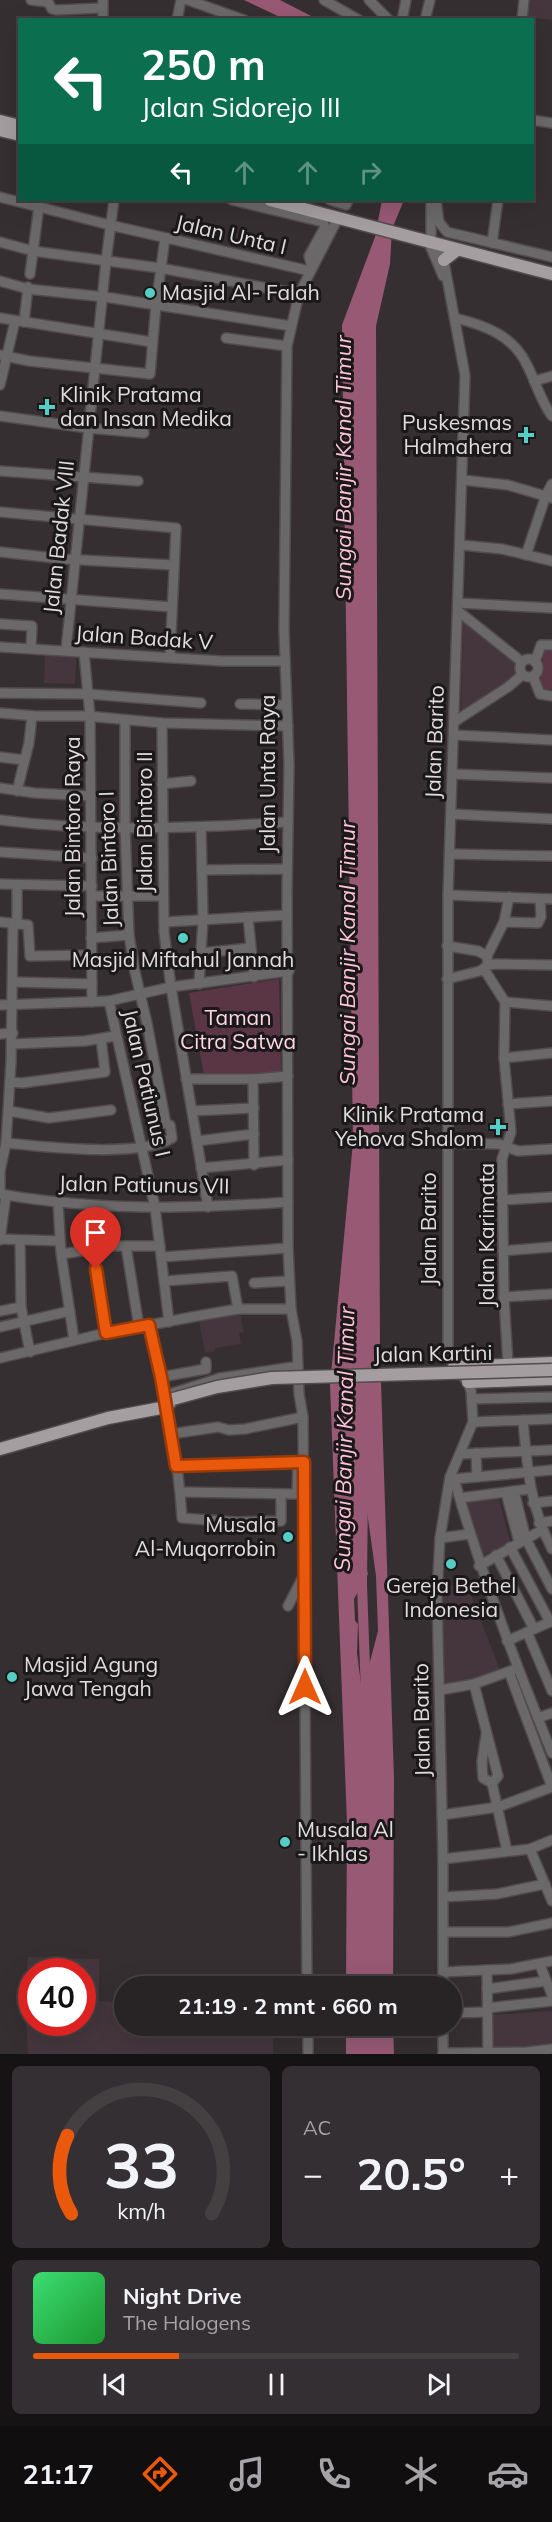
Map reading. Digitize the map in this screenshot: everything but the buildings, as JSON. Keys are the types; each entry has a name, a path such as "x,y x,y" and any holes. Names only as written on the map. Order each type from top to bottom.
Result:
{"main road":[{"path":"0,121 18,130"},
{"path":"0,130 18,131"},
{"path":"274,201 338,218 355,219"},
{"path":"302,201 427,239 549,263"},
{"path":"427,239 457,250 552,274"},
{"path":"444,260 457,250"},
{"name":"Jalan Kartini","path":"454,1366 552,1363"},
{"name":"Jalan Kartini","path":"0,1449 130,1413 134,1407 168,1402 217,1387 272,1378 552,1370"},
{"name":"Jalan Kartini","path":"468,1382 552,1379"}],"street":[{"path":"31,0 48,2 55,10 103,4"},
{"path":"177,18 181,0"},
{"path":"188,0 238,18"},
{"path":"324,0 356,18"},
{"path":"369,0 387,18"},
{"path":"402,18 406,0"},
{"path":"425,18 429,0"},
{"path":"522,18 524,0"},
{"path":"534,120 552,123"},
{"name":"Jalan Unta I","path":"0,197 165,238 311,269"},
{"name":"Jalan Badak VIII","path":"66,650 94,369 114,201"},
{"path":"431,201 427,239 446,280"},
{"path":"435,201 439,222 447,232 492,243 549,263"},
{"path":"492,243 498,201"},
{"path":"249,202 323,222 325,227 309,256 311,269"},
{"path":"30,273 39,206"},
{"name":"Jalan Unta Raya","path":"301,1462 303,1417 296,1390 297,1341 291,1309 288,1248 288,726 285,661 287,346 299,294 338,218"},
{"path":"4,356 94,369 150,374 165,238"},
{"path":"427,239 444,260 446,280"},
{"path":"0,242 33,251 160,268 299,294"},
{"name":"Jalan Barito","path":"443,1976 438,1594 440,1538 452,1478 473,1422 472,1399 468,1382 454,1366 448,1354 447,946 465,375 446,280"},
{"path":"0,281 28,288 291,326"},
{"path":"0,385 4,356 19,322 28,288"},
{"path":"0,318 152,342"},
{"path":"455,318 488,327 507,339 523,357 540,397 552,416"},
{"path":"226,338 287,346"},
{"path":"534,381 552,376"},
{"path":"0,416 144,433"},
{"path":"0,471 138,481"},
{"path":"463,480 508,485 549,496"},
{"path":"526,555 552,484"},
{"path":"0,512 176,528 170,657"},
{"path":"461,545 502,549 552,561"},
{"path":"0,552 173,565"},
{"path":"0,594 172,607"},
{"path":"458,607 552,608"},
{"path":"458,607 522,662"},
{"path":"0,624 32,626 31,649"},
{"path":"535,662 526,659 522,662 519,671 522,675 533,676 537,671 535,662 541,645 552,645"},
{"name":"Jalan Badak V","path":"0,647 221,661 285,661"},
{"name":"Jalan Bintoro Raya","path":"84,652 90,716 93,1002"},
{"path":"454,722 508,687 522,675"},
{"path":"533,676 540,694 552,696"},
{"path":"0,693 88,694 201,703"},
{"path":"240,704 286,705"},
{"path":"0,713 32,716 90,716 162,723 288,726"},
{"path":"18,791 32,716"},
{"name":"Jalan Bintoro I","path":"125,721 125,827 129,935 166,1124 170,1125 173,1137 171,1140 142,1146"},
{"name":"Jalan Bintoro II","path":"162,723 164,922 171,987 208,1208"},
{"path":"454,735 552,740"},
{"path":"0,757 24,760"},
{"path":"452,774 552,778"},
{"path":"162,784 191,781"},
{"path":"0,788 91,796"},
{"path":"451,814 552,819"},
{"path":"0,820 125,827 201,827 287,822"},
{"path":"199,984 203,920 201,827"},
{"path":"0,852 92,858"},
{"path":"450,854 552,856"},
{"path":"202,870 287,869"},
{"path":"0,884 127,896 163,896"},
{"path":"16,982 17,886"},
{"path":"448,896 552,899"},
{"path":"486,963 504,922 509,897"},
{"path":"504,922 538,923 541,917 540,898"},
{"name":"Jalan Bintoro II","path":"164,922 287,915"},
{"path":"248,917 254,977"},
{"path":"0,922 30,926 29,955"},
{"path":"92,938 129,935"},
{"path":"447,946 478,951 505,1002 552,1006"},
{"path":"201,953 250,948"},
{"path":"60,1241 0,1240 3,1194 0,1171 11,1062 13,1004 20,960 29,955 91,955"},
{"path":"447,979 486,963 552,965"},
{"path":"0,1005 109,1001 171,987 289,971"},
{"path":"16,982 92,984"},
{"name":"Jalan Patiunus I","path":"109,1001 155,1207 169,1322"},
{"name":"Jalan Karimata","path":"505,1002 504,1058 511,1132 502,1159 504,1297 508,1364"},
{"path":"0,1034 13,1033"},
{"path":"12,1044 76,1042 115,1036"},
{"path":"7,1088 22,1083 105,1072 101,1039"},
{"path":"504,1058 552,1053"},
{"path":"0,1063 11,1062"},
{"path":"186,1079 254,1079 288,1076"},
{"path":"254,1079 254,1165"},
{"path":"508,1104 552,1101"},
{"path":"192,1111 254,1107"},
{"path":"6,1117 49,1118 111,1110"},
{"path":"197,1140 254,1134"},
{"path":"447,1143 499,1144 518,1151 552,1149"},
{"path":"4,1145 69,1150 142,1146"},
{"path":"201,1168 254,1165 288,1160"},
{"name":"Jalan Patiunus VII","path":"3,1194 58,1203 155,1207 208,1208 288,1202"},
{"path":"502,1200 552,1197"},
{"path":"58,1203 60,1241 74,1340"},
{"path":"20,1240 21,1306 30,1352"},
{"path":"62,1254 126,1246 160,1246"},
{"path":"126,1246 139,1327"},
{"path":"503,1251 552,1247"},
{"path":"162,1257 288,1248"},
{"path":"93,1249 106,1333"},
{"path":"165,1281 232,1276 238,1310"},
{"path":"254,1283 289,1281"},
{"path":"504,1297 552,1294"},
{"path":"0,1311 21,1306"},
{"path":"0,1358 106,1333 238,1310 291,1309"},
{"path":"0,1327 70,1311"},
{"path":"149,1325 168,1402 182,1518 236,1522 280,1521 281,1494"},
{"path":"161,1377 206,1370 207,1362"},
{"path":"168,1402 170,1394 220,1378 295,1364"},
{"path":"168,1402 254,1385 279,1383 296,1390"},
{"path":"472,1399 552,1397"},
{"path":"171,1434 218,1427 229,1430 244,1429 303,1417"},
{"path":"473,1422 552,1419"},
{"path":"523,1420 527,1472 533,1503 552,1549"},
{"path":"460,1454 552,1450"},
{"path":"476,1453 477,1477"},
{"path":"176,1466 301,1462"},
{"path":"180,1492 295,1494 301,1462"},
{"path":"301,1462 305,1573 308,1976"},
{"path":"442,1815 498,1807 552,1787 513,1670 507,1641 479,1566 452,1478 552,1470"},
{"path":"460,1498 530,1489"},
{"path":"510,1492 523,1541 552,1589"},
{"path":"533,1503 552,1501"},
{"path":"479,1566 523,1541 552,1521"},
{"path":"440,1538 470,1534"},
{"path":"507,1641 551,1622 510,1547"},
{"path":"496,1555 531,1630 552,1691"},
{"path":"288,1606 305,1573"},
{"path":"440,1690 474,1684 513,1670"},
{"path":"513,1670 538,1718 552,1753"},
{"path":"474,1684 498,1778 492,1783"},
{"path":"538,1718 552,1713"},
{"path":"486,1732 482,1759 484,1780 492,1783"},
{"path":"482,1759 493,1758"},
{"path":"492,1783 507,1851"},
{"path":"443,1859 530,1849 552,1840"},
{"path":"530,1849 552,1901"},
{"path":"443,1897 496,1894 545,1884"},
{"path":"443,1932 508,1932 552,1923"},
{"path":"443,1972 540,1965 552,1961"},
{"path":"540,1965 552,1995"},
{"path":"487,1970 488,2052"},
{"path":"487,1989 546,1981"},
{"path":"462,2012 552,2001"},
{"path":"308,2036 308,2054"},
{"path":"443,2036 443,2053 527,2053 552,2049"}],"shaded area":[{"path":"530,0 552,0 552,20 527,17"},
{"path":"463,617 516,662 516,677 461,713"},
{"path":"45,656 76,657 75,684 44,683"},
{"path":"240,1313 244,1332 239,1333 241,1344 215,1348 215,1351 205,1353 199,1320"},
{"path":"498,1496 511,1544 480,1556 463,1500"},
{"path":"466,1583 500,1670 472,1681 444,1685 440,1588"},
{"path":"96,1959 99,1959 99,2001 114,2002 114,2036 273,2036 273,2054 28,2054 27,2036 96,2036"},
{"path":"552,2011 552,2047 492,2051 491,2015"}],"green space":[{"path":"544,648 552,649 552,689 540,689"},
{"name":"Taman Citra Satwa","path":"279,979 281,1073 204,1075 189,993"}],"water":[{"path":"244,0 280,0 315,18 282,18"},
{"path":"382,201 404,201 392,229 390,264 376,326 380,1356 378,1365 381,1382 394,1779 393,1976 346,1976 347,1823 330,1385 353,1142 342,325 375,237","holes":["365,1497 376,1576 378,1631 366,1677 365,1694 362,1692 357,1653 358,1624 355,1621 354,1599 368,1574 360,1545 364,1528 361,1503"]},
{"path":"346,2036 393,2036 394,2054 346,2054"}],"waterway":[{"name":"Sungai Banjir Kanal Timur","path":"363,1486 362,1585 366,1695"}],"place":[{"name":"Masjid Al- Falah","path":"150,293"},
{"name":"Klinik Pratama dan Insan Medika","path":"47,407"},
{"name":"Puskesmas Halmahera","path":"526,435"},
{"name":"Masjid Miftahul Jannah","path":"183,938"},
{"name":"Klinik Pratama Yehova Shalom","path":"498,1127"},
{"name":"Musala Al-Muqorrobin","path":"288,1537"},
{"name":"Gereja Bethel Indonesia","path":"451,1564"},
{"name":"Masjid Agung Jawa Tengah","path":"12,1677"},
{"name":"Musala Al - Ikhlas","path":"285,1842"}],"route":[{"path":"96,1269 106,1333 149,1325 161,1377 176,1466 304,1462 305,1687"}]}
